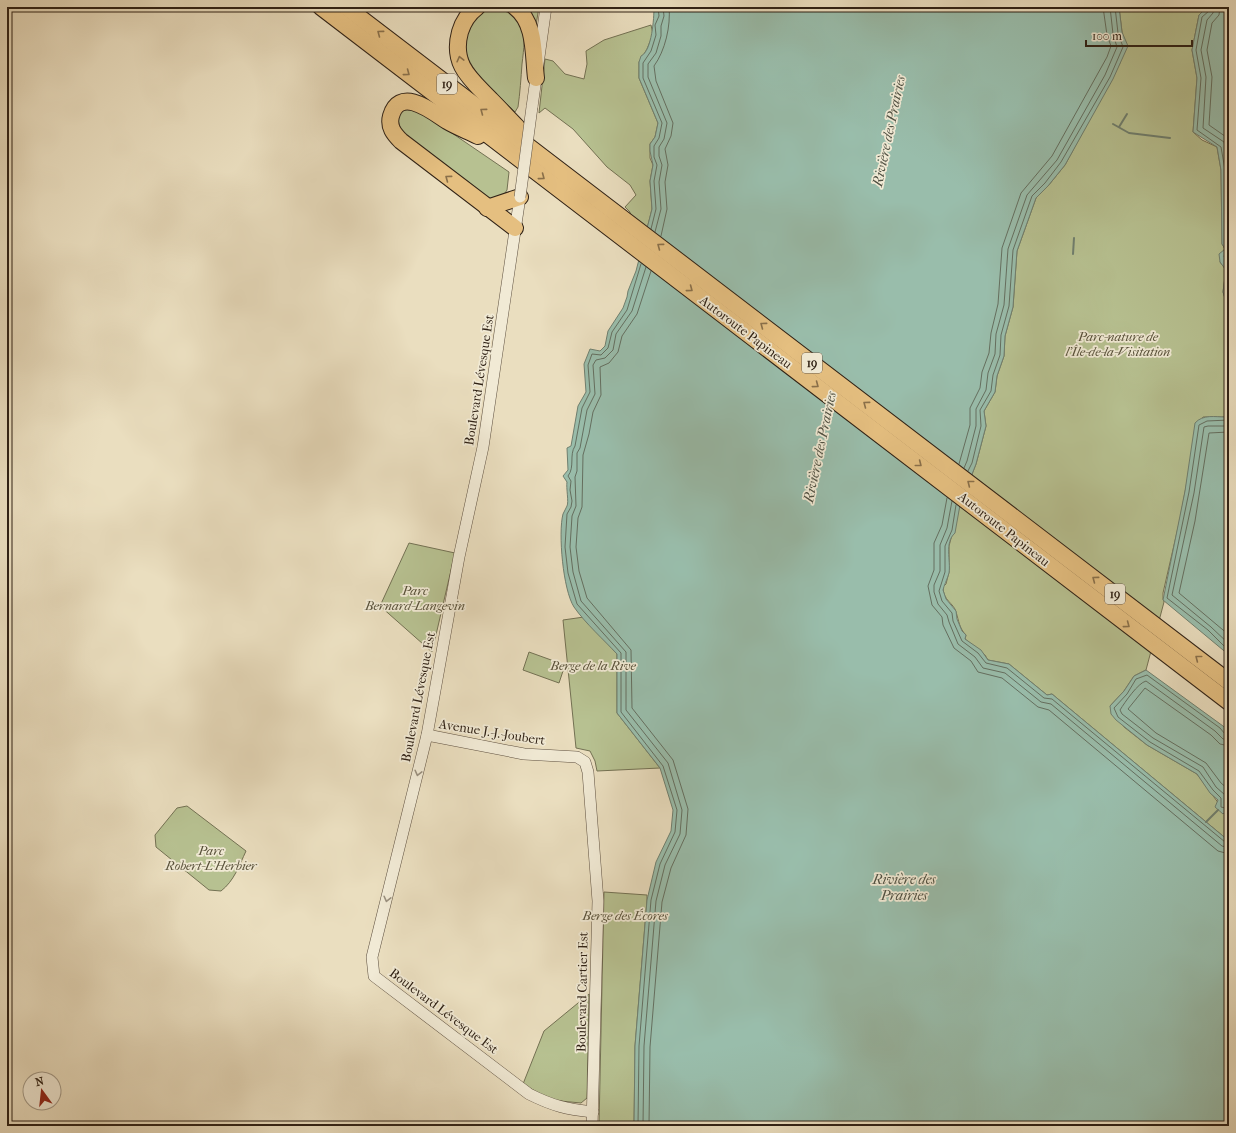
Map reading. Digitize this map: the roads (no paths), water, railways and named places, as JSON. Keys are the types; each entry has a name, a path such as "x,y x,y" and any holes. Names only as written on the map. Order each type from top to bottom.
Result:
{"highway":[{"name":"Autoroute Papineau","path":"321,7 511,153 619,225 996,513 1229,682"},
{"name":"Autoroute Papineau","path":"346,7 548,161 619,225"},
{"path":"477,7 464,21 460,34 458,51 463,69 471,81 491,100 548,161"},
{"path":"515,7 523,15 530,28 536,78"},
{"path":"511,153 448,122 414,102 402,103 393,112 390,124 396,136 487,208 515,228"},
{"path":"487,208 520,197"},
{"name":"Autoroute Papineau","path":"996,513 1229,702"}],"street":[{"name":"Boulevard Lévesque Est","path":"546,7 483,447 459,557 427,735 372,957 374,976 529,1094 551,1105 564,1109 593,1112"},
{"name":"Avenue J.-J.-Joubert","path":"427,735 524,754 577,757"},
{"name":"Boulevard Cartier Est","path":"577,757 585,762 588,772 598,901 593,1112"},
{"path":"592,1126 593,1112"}],"water":[{"name":"Rivière des Prairies","path":"654,7 1119,7 1122,32 1128,46 1113,79 1065,165 1036,198 1017,251 1013,307 1005,336 1004,356 997,376 995,392 984,411 986,426 976,464 960,505 955,533 950,542 949,573 943,590 946,599 956,611 957,619 962,631 966,635 965,639 981,650 988,660 1009,664 1047,695 1052,694 1229,841 1229,1126 634,1126 635,1046 647,900 656,862 671,831 673,810 660,768 617,713 617,654 584,619 574,607 570,599 562,561 561,534 563,514 568,501 567,482 563,476 568,470 567,448 571,446 578,406 586,392 584,364 590,349 600,351 605,346 608,331 623,308 636,271 652,209 650,181 653,165 650,144 655,137 658,123 639,78 639,62 641,56 648,48 650,41 653,26"},
{"path":"1207,7 1229,7 1229,311 1223,292 1226,270 1220,262 1219,254 1225,249 1222,244 1221,170 1217,147 1193,132 1197,78 1192,50 1199,15"},
{"path":"1227,409 1229,409 1229,655 1163,600 1185,491 1195,423 1205,417 1226,417"},
{"path":"1146,670 1223,726 1229,732 1229,813 1225,812 1223,814 1215,807 1218,800 1210,793 1197,774 1147,745 1116,720 1111,714 1110,706 1124,691 1134,676"}],"waterway":[{"path":"1119,127 1127,114"},
{"path":"1113,124 1129,133 1170,138"},
{"path":"1073,254 1074,238"},
{"path":"1206,822 1218,810"}],"park label":[{"name":"Parc-nature de l'Île-de-la-Visitation","path":"1118,344"},
{"name":"Parc Bernard-Langevin","path":"415,598"},
{"name":"Berge de la Rive","path":"593,665"},
{"name":"Parc Robert-L'Herbier","path":"211,858"},
{"name":"Berge des Écores","path":"625,915"}]}
